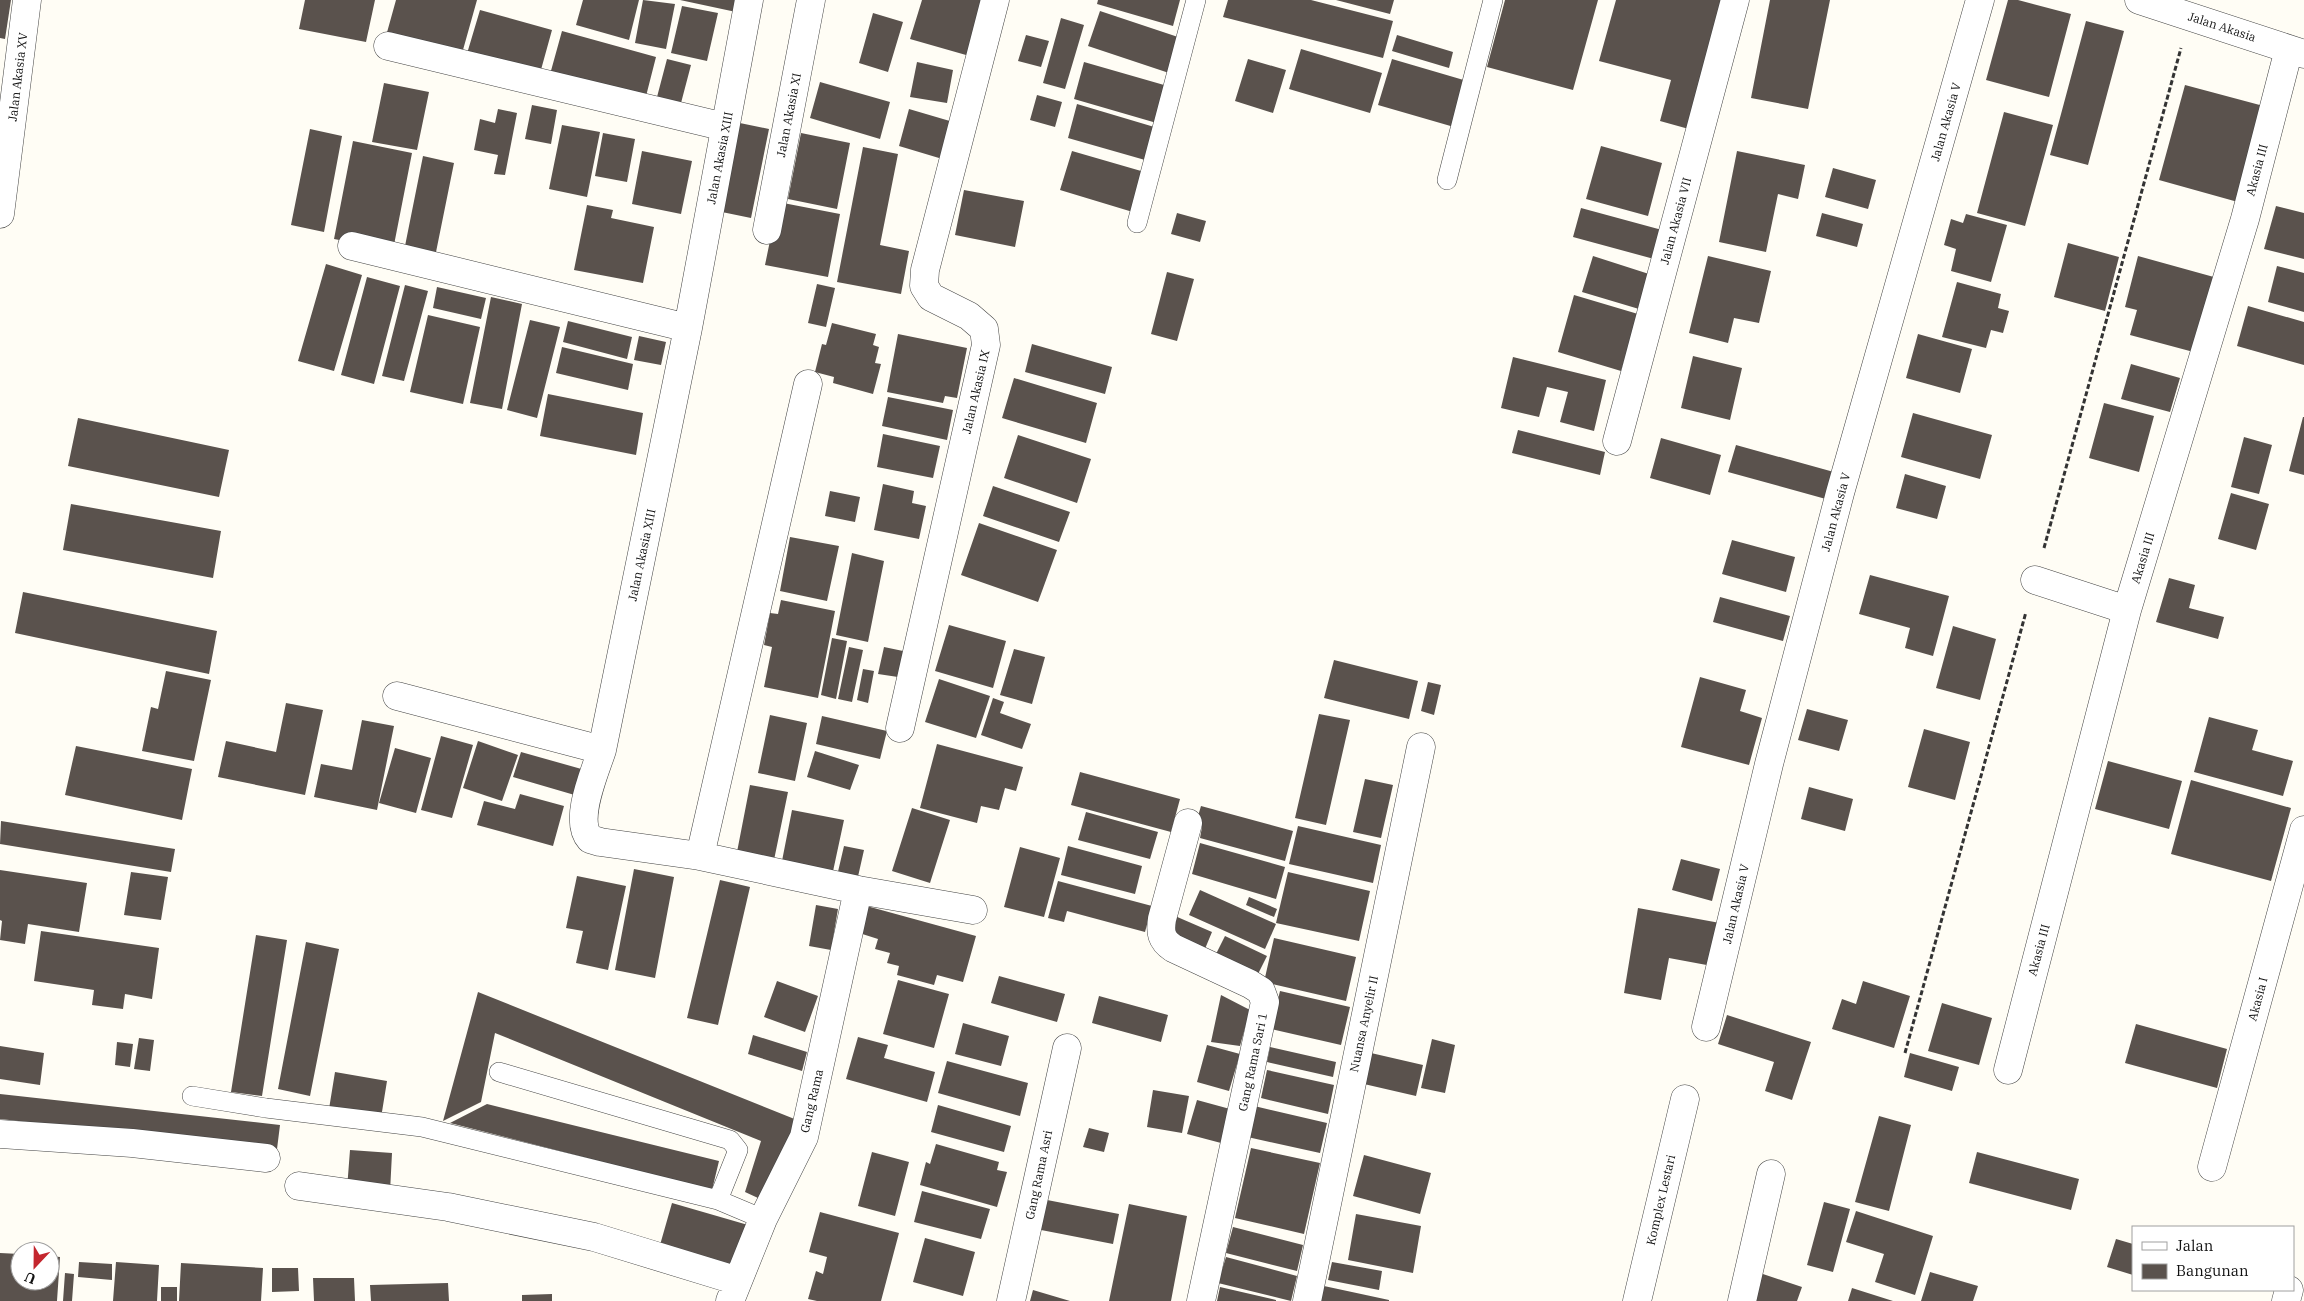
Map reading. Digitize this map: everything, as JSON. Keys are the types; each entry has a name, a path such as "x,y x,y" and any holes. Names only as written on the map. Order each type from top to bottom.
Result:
{"street":[{"name":"Jalan Akasia XV","path":"0,214 2,181 27,0"},
{"name":"Jalan Akasia XIII","path":"749,0 688,328 602,750 586,801 583,827 590,839 600,842 700,856 858,890 973,910"},
{"name":"Jalan Akasia XI","path":"767,230 811,0"},
{"name":"Jalan Akasia IX","path":"900,728 986,346 984,328 969,316 931,297 924,286 925,270 995,0"},
{"name":"Jalan Akasia VII","path":"1617,441 1735,0"},
{"name":"Jalan Akasia V","path":"1706,1027 1769,764 1840,494 1980,0"},
{"name":"Jalan Akasia","path":"2139,0 2296,51"},
{"path":"388,46 725,127"},
{"name":"Akasia III","path":"2008,1070 2127,610 2296,51"},
{"path":"352,246 688,328"},
{"path":"700,856 808,384"},
{"path":"2035,580 2127,610"},
{"path":"397,696 602,750"},
{"name":"Nuansa Anyelir II","path":"1307,1301 1421,747"},
{"name":"Gang Rama Sari 1","path":"1188,823 1162,919 1160,930 1162,939 1173,948 1250,984 1261,991 1266,1002 1201,1301"},
{"name":"Akasia I","path":"2212,1168 2304,830"},
{"name":"Gang Rama","path":"734,1291 763,1219 804,1137 858,890"},
{"name":"Gang Rama Asri","path":"1011,1301 1067,1048"},
{"name":"Komplex Lestari","path":"1637,1301 1685,1099"},
{"path":"0,1134 132,1144 266,1158"},
{"path":"1742,1301 1771,1174"},
{"path":"299,1186 448,1207 594,1237 734,1291"}],"lane":[{"path":"1137,224 1196,0"},
{"path":"1447,180 1493,0"},
{"path":"498,1072 730,1140 738,1150 718,1200"},
{"path":"192,1096 266,1108 422,1127 718,1200 763,1219"}],"path":[{"path":"1905,1053 2190,16"}],"building":[{"path":"0,0 11,0 5,39 0,38"},
{"path":"305,0 375,0 366,42 299,29"},
{"path":"396,0 477,0 461,57 386,36"},
{"path":"583,0 639,0 629,40 576,25"},
{"path":"643,0 675,4 666,49 635,43"},
{"path":"680,0 738,0 736,12"},
{"path":"922,0 989,0 973,57 910,39"},
{"path":"1098,0 1180,0 1173,26 1097,4"},
{"path":"1228,0 1311,0 1393,21 1383,58 1223,17"},
{"path":"1336,0 1394,0 1390,14"},
{"path":"1505,0 1598,0 1573,90 1487,67"},
{"path":"1616,0 1730,0 1696,131 1660,121 1671,80 1599,61"},
{"path":"1770,0 1830,0 1808,109 1751,98"},
{"path":"2008,0 2018,0 2071,14 2049,97 1986,80"},
{"path":"682,6 718,13 707,61 671,53"},
{"path":"480,10 552,30 539,77 466,57"},
{"path":"1100,11 1181,38 1169,73 1088,46"},
{"path":"873,13 903,22 888,72 859,63"},
{"path":"1061,18 1084,25 1065,89 1043,83"},
{"path":"2086,21 2124,31 2088,165 2050,155"},
{"path":"562,31 656,57 644,104 549,78"},
{"path":"1026,35 1049,41 1041,67 1018,61"},
{"path":"1397,35 1453,52 1449,68 1392,51"},
{"path":"1301,49 1382,73 1370,113 1289,89"},
{"path":"667,59 691,65 681,103 657,97"},
{"path":"1248,59 1286,70 1273,113 1235,101"},
{"path":"1392,59 1467,81 1454,127 1378,105"},
{"path":"917,62 953,70 947,103 910,97"},
{"path":"1084,62 1171,87 1160,124 1074,99"},
{"path":"820,82 890,102 880,139 810,118"},
{"path":"384,83 429,92 417,150 372,142"},
{"path":"2185,85 2271,108 2245,204 2159,180"},
{"path":"1037,95 1062,102 1055,127 1030,120"},
{"path":"1077,104 1161,129 1152,162 1068,138"},
{"path":"532,105 557,110 551,144 525,139"},
{"path":"498,109 517,113 505,175 494,174 498,155 474,150 480,119 495,123"},
{"path":"909,109 960,124 949,161 899,146"},
{"path":"2004,112 2053,125 2025,226 1977,213"},
{"path":"735,122 769,129 751,218 717,211"},
{"path":"562,125 600,132 587,197 549,189"},
{"path":"310,129 342,136 324,232 291,225"},
{"path":"603,133 635,139 627,182 595,176"},
{"path":"801,133 850,143 837,209 788,199"},
{"path":"353,141 412,153 393,250 334,239"},
{"path":"1601,146 1662,163 1648,216 1586,199"},
{"path":"863,147 898,154 880,245 909,251 901,294 837,282"},
{"path":"642,151 692,161 681,214 632,204"},
{"path":"1072,151 1148,173 1136,213 1060,190"},
{"path":"1737,151 1805,165 1798,199 1778,194 1766,252 1719,242"},
{"path":"423,156 454,163 434,262 403,256"},
{"path":"1833,168 1876,180 1868,209 1825,197"},
{"path":"964,190 1024,201 1015,247 955,235"},
{"path":"778,202 840,214 828,277 765,265"},
{"path":"587,205 613,210 611,218 654,227 643,283 574,270"},
{"path":"2276,206 2304,213 2304,259 2264,249"},
{"path":"1581,208 1662,230 1654,259 1573,237"},
{"path":"1177,213 1206,221 1200,242 1171,234"},
{"path":"1822,213 1863,224 1857,247 1816,236"},
{"path":"1966,214 2007,225 1991,282 1951,271 1956,249 1944,245 1951,219 1963,223"},
{"path":"2068,243 2119,257 2105,311 2054,297"},
{"path":"1593,256 1649,274 1639,309 1582,292"},
{"path":"1708,256 1771,271 1759,323 1734,318 1728,343 1689,333"},
{"path":"2138,256 2221,279 2201,354 2130,335 2137,310 2125,307"},
{"path":"326,264 362,275 334,371 298,361"},
{"path":"2277,266 2304,273 2304,312 2268,302"},
{"path":"1167,272 1194,279 1177,341 1151,334"},
{"path":"367,277 400,286 374,384 341,375"},
{"path":"1957,282 2001,294 1998,308 2009,311 2003,333 1991,330 1986,348 1942,337"},
{"path":"817,284 835,288 826,327 808,323"},
{"path":"405,285 428,291 404,381 382,376"},
{"path":"437,287 486,298 481,319 433,308"},
{"path":"1574,295 1638,314 1621,371 1558,352"},
{"path":"491,297 522,304 502,409 470,403"},
{"path":"2248,306 2304,322 2304,365 2237,346"},
{"path":"428,315 480,327 463,404 410,392"},
{"path":"530,320 560,327 537,418 507,410"},
{"path":"568,321 632,337 627,359 563,342"},
{"path":"832,323 876,334 873,345 879,347 875,363 881,364 873,394 833,383 834,377 815,372 822,344 826,345"},
{"path":"898,334 967,348 957,398 945,396 943,403 887,392"},
{"path":"1918,334 1972,349 1960,393 1906,378"},
{"path":"639,336 666,342 661,365 634,360"},
{"path":"1032,344 1112,367 1105,394 1025,372"},
{"path":"562,347 633,364 628,390 556,373"},
{"path":"1693,356 1742,368 1730,420 1681,408"},
{"path":"1513,357 1606,380 1594,431 1560,422 1568,392 1547,387 1539,417 1501,408"},
{"path":"2131,364 2180,378 2170,412 2121,399"},
{"path":"1014,378 1097,403 1086,443 1002,418"},
{"path":"548,394 643,413 636,455 540,436"},
{"path":"888,397 953,410 947,440 882,426"},
{"path":"2104,403 2154,416 2139,472 2089,458"},
{"path":"1913,413 1992,435 1980,479 1901,457"},
{"path":"2304,417 2304,475 2289,471"},
{"path":"78,418 229,450 219,497 68,466"},
{"path":"1518,430 1605,452 1600,475 1512,453"},
{"path":"883,434 940,446 933,478 877,467"},
{"path":"1018,435 1091,459 1077,503 1004,478"},
{"path":"2244,437 2272,445 2259,494 2231,487"},
{"path":"1661,438 1721,455 1710,495 1650,478"},
{"path":"1736,445 1841,474 1833,501 1728,472"},
{"path":"1905,474 1946,486 1937,519 1896,508"},
{"path":"883,484 914,491 912,503 926,506 919,539 874,530"},
{"path":"993,486 1070,512 1059,542 983,516"},
{"path":"830,491 860,497 855,522 825,516"},
{"path":"2231,493 2269,504 2256,550 2218,539"},
{"path":"71,504 221,531 213,578 63,550"},
{"path":"979,523 1057,550 1038,602 961,575"},
{"path":"790,537 839,546 827,601 780,591"},
{"path":"1732,540 1795,557 1786,592 1722,574"},
{"path":"852,553 884,561 868,642 836,635"},
{"path":"1870,575 1949,596 1933,656 1905,648 1910,628 1859,614"},
{"path":"2169,578 2195,585 2189,608 2224,617 2218,639 2156,622"},
{"path":"23,592 217,631 209,674 15,633"},
{"path":"1720,597 1790,616 1783,641 1713,622"},
{"path":"781,600 835,611 818,698 764,687 772,647 764,645 770,613 778,614"},
{"path":"949,625 1006,641 993,688 935,671"},
{"path":"1953,626 1996,639 1980,700 1936,688"},
{"path":"832,638 847,641 836,699 821,695"},
{"path":"849,647 863,650 852,702 838,699"},
{"path":"884,647 903,651 898,677 878,674"},
{"path":"1014,649 1045,657 1032,704 1000,695"},
{"path":"1334,660 1418,681 1409,719 1324,698"},
{"path":"863,669 874,671 868,703 857,700"},
{"path":"166,671 211,680 194,761 142,751 151,707 158,709"},
{"path":"1700,677 1746,690 1740,711 1762,718 1749,765 1681,747"},
{"path":"939,679 990,696 976,738 925,722"},
{"path":"1428,682 1441,685 1434,715 1421,711"},
{"path":"993,698 1004,702 1000,713 1031,724 1022,749 981,735"},
{"path":"286,703 323,710 305,795 218,777 226,741 276,752"},
{"path":"1807,709 1848,720 1839,751 1798,740"},
{"path":"1319,714 1350,720 1326,825 1295,818"},
{"path":"770,715 807,723 795,781 758,773"},
{"path":"822,716 887,731 880,759 816,744"},
{"path":"2209,717 2258,730 2252,750 2293,761 2283,796 2194,772"},
{"path":"362,720 394,726 377,810 314,797 321,764 352,770"},
{"path":"1924,729 1970,742 1955,800 1908,787"},
{"path":"441,736 473,745 452,818 421,810"},
{"path":"478,741 518,755 502,801 463,788"},
{"path":"937,744 1023,767 1016,791 1005,788 999,810 981,806 977,823 920,808"},
{"path":"76,746 192,769 182,820 65,795"},
{"path":"395,748 431,758 416,813 379,803"},
{"path":"815,751 859,765 850,790 807,777"},
{"path":"521,752 585,770 578,796 513,777"},
{"path":"2108,761 2182,781 2169,829 2095,809"},
{"path":"1080,772 1180,799 1171,832 1071,805"},
{"path":"1365,779 1393,785 1381,838 1353,832"},
{"path":"2191,780 2291,808 2271,881 2171,854"},
{"path":"750,785 788,792 774,860 737,852"},
{"path":"1809,787 1853,799 1845,831 1801,819"},
{"path":"520,794 564,806 553,846 477,825 484,801 515,809"},
{"path":"1201,806 1293,831 1285,861 1200,838 1202,827 1195,826"},
{"path":"912,808 950,820 930,883 892,871"},
{"path":"792,810 844,820 832,876 781,866"},
{"path":"1086,812 1158,832 1150,859 1078,840"},
{"path":"1,821 175,849 171,872 0,844"},
{"path":"1298,826 1381,845 1373,883 1289,864"},
{"path":"1200,843 1285,867 1276,899 1192,874"},
{"path":"844,846 864,850 857,881 837,876"},
{"path":"1068,846 1142,866 1135,894 1061,875"},
{"path":"1020,847 1060,858 1044,917 1004,907"},
{"path":"1681,859 1720,869 1712,901 1672,890"},
{"path":"634,869 674,877 655,978 615,970"},
{"path":"0,870 87,883 79,932 28,924 25,944 0,940 2,921 0,920"},
{"path":"131,872 168,877 161,920 124,915"},
{"path":"1288,872 1370,891 1359,941 1276,923"},
{"path":"577,876 626,886 608,970 576,963 583,931 566,928"},
{"path":"720,880 750,887 718,1025 687,1018"},
{"path":"1058,881 1152,906 1145,932 1067,911 1064,922 1048,918"},
{"path":"1200,890 1276,924 1265,949 1189,915"},
{"path":"1249,897 1277,909 1274,917 1246,905"},
{"path":"816,905 838,909 831,950 809,946"},
{"path":"863,905 976,936 963,982 937,975 934,985 897,975 899,966 887,963 890,953 875,949 878,939 856,932"},
{"path":"1638,908 1720,923 1712,966 1669,958 1661,1000 1624,993"},
{"path":"1175,916 1212,932 1202,956 1165,940"},
{"path":"41,931 159,948 152,999 125,994 123,1009 92,1005 94,990 34,981"},
{"path":"256,935 287,940 262,1096 231,1092"},
{"path":"1225,936 1267,956 1253,984 1211,964"},
{"path":"1274,938 1356,957 1346,1001 1264,982"},
{"path":"306,942 339,949 310,1096 278,1089"},
{"path":"999,976 1065,994 1057,1022 991,1003"},
{"path":"898,980 949,994 934,1048 883,1034"},
{"path":"777,981 818,996 805,1032 764,1017"},
{"path":"1863,981 1910,996 1894,1048 1832,1029 1842,999 1856,1004"},
{"path":"1280,991 1350,1007 1341,1045 1271,1029"},
{"path":"478,992 802,1122 769,1203 745,1192 761,1141 495,1033 481,1102 443,1121"},
{"path":"1221,995 1250,1010 1240,1046 1211,1042"},
{"path":"1099,996 1168,1015 1161,1042 1092,1023"},
{"path":"1942,1003 1992,1018 1979,1065 1928,1051"},
{"path":"1727,1015 1811,1042 1792,1100 1765,1091 1774,1062 1718,1044"},
{"path":"963,1023 1009,1036 1001,1066 955,1054"},
{"path":"2136,1024 2227,1049 2217,1088 2125,1063"},
{"path":"753,1035 807,1052 802,1071 748,1054"},
{"path":"858,1037 888,1045 884,1058 935,1072 927,1102 846,1079"},
{"path":"139,1038 154,1040 150,1071 134,1069"},
{"path":"1432,1039 1455,1045 1445,1093 1421,1088"},
{"path":"117,1042 133,1044 130,1067 115,1065"},
{"path":"1207,1045 1240,1054 1229,1091 1197,1082"},
{"path":"0,1046 44,1053 40,1085 0,1079"},
{"path":"1270,1047 1336,1062 1333,1077 1267,1062"},
{"path":"1371,1053 1423,1065 1416,1096 1364,1084"},
{"path":"1910,1053 1959,1067 1952,1091 1904,1077"},
{"path":"947,1061 1028,1083 1020,1116 938,1093"},
{"path":"1267,1070 1334,1085 1328,1114 1261,1098"},
{"path":"335,1072 387,1081 381,1118 329,1109"},
{"path":"1153,1090 1189,1096 1182,1133 1147,1127"},
{"path":"0,1094 280,1125 277,1149 0,1119"},
{"path":"1197,1100 1230,1109 1221,1143 1187,1134"},
{"path":"487,1104 719,1161 712,1190 450,1123"},
{"path":"938,1105 1011,1126 1004,1152 931,1132"},
{"path":"1250,1105 1327,1123 1320,1153 1243,1136"},
{"path":"1879,1116 1911,1125 1889,1211 1855,1202"},
{"path":"1089,1128 1109,1133 1104,1152 1083,1147"},
{"path":"936,1144 999,1162 997,1170 1007,1172 997,1207 920,1185 926,1162 930,1164"},
{"path":"1251,1148 1320,1163 1304,1234 1235,1218"},
{"path":"350,1150 392,1153 390,1192 347,1189"},
{"path":"872,1152 909,1162 895,1216 858,1206"},
{"path":"1977,1152 2079,1179 2071,1210 1969,1183"},
{"path":"1364,1155 1431,1173 1420,1214 1353,1196"},
{"path":"922,1191 990,1209 981,1239 914,1222"},
{"path":"1042,1199 1119,1214 1113,1244 1036,1229"},
{"path":"1824,1202 1850,1209 1833,1272 1807,1265"},
{"path":"672,1203 748,1225 737,1266 660,1245"},
{"path":"1129,1204 1187,1216 1171,1301 1109,1301"},
{"path":"1856,1211 1933,1236 1915,1295 1875,1282 1884,1254 1846,1242"},
{"path":"820,1212 899,1233 881,1301 817,1301 808,1299 816,1271 823,1274 827,1257 809,1252"},
{"path":"1356,1214 1421,1226 1413,1273 1348,1260"},
{"path":"1233,1227 1303,1245 1297,1271 1226,1253"},
{"path":"925,1238 975,1252 963,1296 913,1282"},
{"path":"2116,1239 2132,1244 2132,1275 2107,1267"},
{"path":"0,1253 10,1254 10,1291 58,1291 57,1301 0,1301"},
{"path":"1226,1257 1297,1276 1291,1301 1218,1283"},
{"path":"79,1262 112,1264 112,1280 78,1277"},
{"path":"116,1262 159,1265 157,1301 113,1301"},
{"path":"1332,1262 1382,1271 1379,1290 1328,1280"},
{"path":"181,1263 263,1268 261,1301 179,1301"},
{"path":"272,1268 298,1268 299,1291 272,1292"},
{"path":"1754,1271 1802,1287 1797,1301 1745,1301"},
{"path":"1930,1272 1978,1286 1973,1301 1921,1301"},
{"path":"65,1273 74,1274 72,1301 63,1301"},
{"path":"313,1278 354,1278 355,1301 314,1301"},
{"path":"448,1283 449,1301 371,1301 370,1285"},
{"path":"1324,1286 1389,1300 1389,1301 1320,1301"},
{"path":"161,1287 177,1287 177,1301 161,1301"},
{"path":"1220,1287 1276,1300 1276,1301 1217,1301"},
{"path":"1852,1288 1893,1301 1848,1301"},
{"path":"1033,1290 1070,1301 1030,1301"},
{"path":"552,1294 552,1301 522,1301 522,1295"}]}
